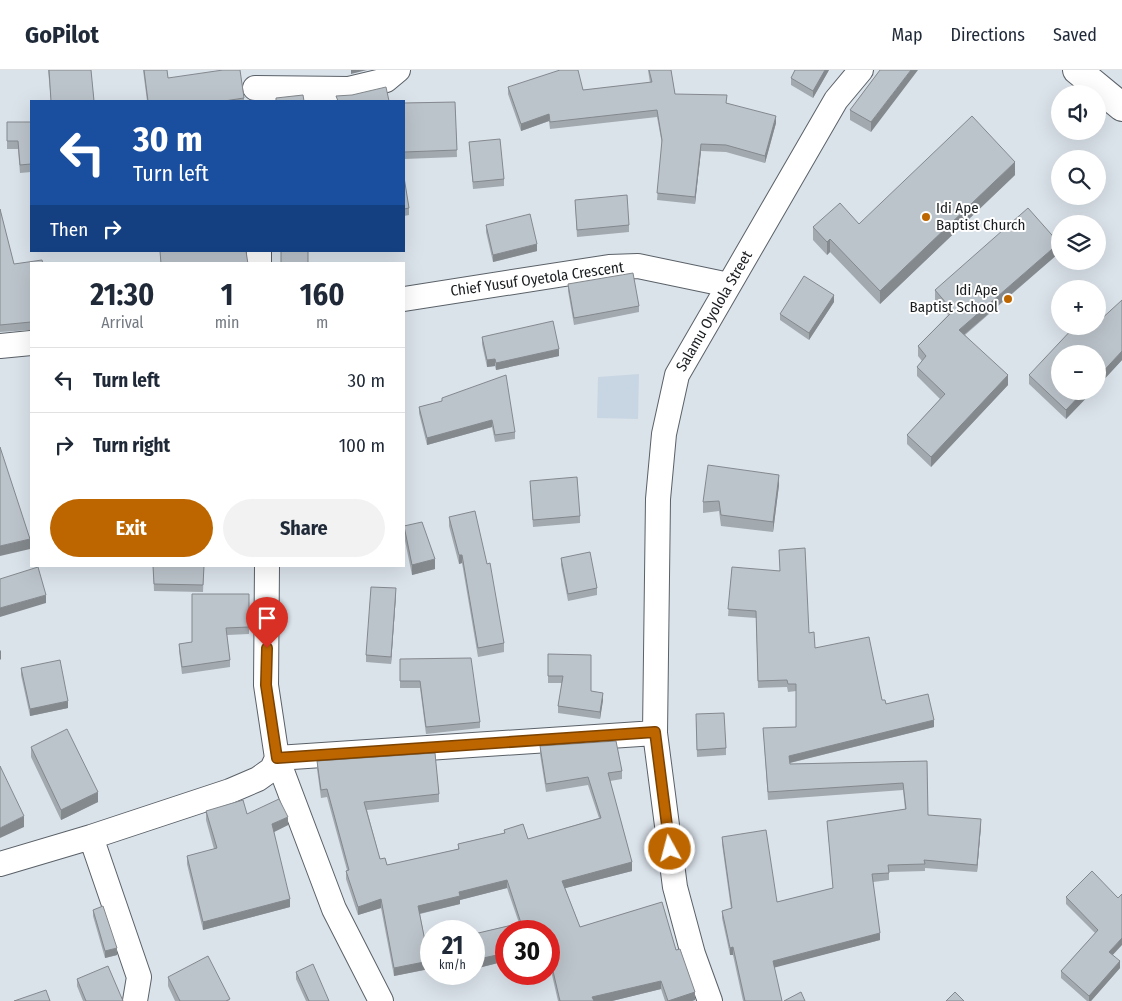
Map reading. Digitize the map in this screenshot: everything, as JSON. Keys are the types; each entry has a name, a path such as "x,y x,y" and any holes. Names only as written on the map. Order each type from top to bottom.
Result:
{"main road":[{"path":"1077,70 1122,107"}],"street":[{"path":"255,87 349,89 386,80 398,70"},
{"name":"Salamu Oyolola Street","path":"710,1001 693,954 675,887 655,732 658,499 664,434 677,375 836,100 861,70"},
{"name":"Chief Yusuf Oyetola Crescent","path":"405,299 609,267 638,266 729,285"},
{"path":"0,346 30,343"},
{"path":"267,567 266,685 277,758 334,909 380,1001"},
{"path":"277,758 655,732"},
{"path":"0,864 91,837 230,791 258,779 272,770 277,758"},
{"path":"91,837 139,977 135,1001"}],"shaded area":[{"path":"639,374 638,419 597,418 598,377"}],"building":[{"path":"49,70 91,70 94,100 51,100"},
{"path":"144,70 167,70 168,78 223,70 240,70 244,98 231,100 148,100"},
{"path":"560,70 578,70 583,90 652,82 649,70 671,70 675,94 727,95 726,103 776,116 765,156 726,145 701,144 695,197 657,193 662,140 657,110 550,122 549,114 521,124 508,87"},
{"path":"795,70 825,70 813,91 791,78"},
{"path":"880,70 911,70 871,122 850,110"},
{"path":"386,87 389,100 338,100 336,96 352,95"},
{"path":"303,95 304,100 276,100 276,98"},
{"path":"455,102 457,150 405,152 405,103"},
{"name":"Idi Ape Baptist Church","path":"972,116 1015,162 880,291 830,239 827,242 813,227 840,203 859,224"},
{"path":"7,122 30,122 30,164 20,165 18,141 7,141"},
{"path":"500,139 504,179 473,182 469,142"},
{"path":"405,183 409,208 405,209"},
{"path":"627,195 629,225 577,230 575,200"},
{"path":"1028,208 1051,234 1051,250 959,330 1008,375 931,457 907,435 945,394 917,367 926,356 918,346 953,311 935,290"},
{"path":"0,209 14,264 42,260 42,262 30,262 30,322 0,325"},
{"path":"530,214 537,244 493,255 486,225"},
{"path":"160,252 246,252 248,262 161,262"},
{"path":"281,252 308,252 308,262 281,262"},
{"path":"633,273 639,306 574,318 568,284"},
{"path":"804,276 834,295 809,333 780,314"},
{"path":"1122,300 1122,351 1106,368 1106,345 1057,345 1067,335 1106,335 1106,315"},
{"path":"553,321 559,349 496,363 495,359 487,360 482,337"},
{"path":"1051,352 1051,396 1029,375"},
{"path":"506,375 515,432 495,435 492,420 427,438 419,407 442,401 442,398"},
{"path":"1055,400 1075,400 1066,410"},
{"path":"0,447 30,539 0,546"},
{"path":"708,465 779,475 773,522 721,515 719,501 703,502"},
{"path":"577,477 580,516 533,520 530,481"},
{"path":"475,511 487,564 490,563 504,643 478,648 462,555 459,555 449,517"},
{"path":"422,522 435,559 412,565 405,526"},
{"path":"805,548 809,633 814,632 815,648 869,637 882,700 885,700 886,704 928,694 934,720 789,756 790,764 927,761 928,815 981,819 977,865 924,860 925,864 888,865 889,873 872,874 880,933 773,961 782,1001 745,1001 733,947 730,948 722,911 732,908 722,837 766,830 777,902 833,888 827,821 906,809 903,783 768,792 763,728 796,727 796,684 788,684 787,680 758,681 756,611 728,609 732,567 780,571 779,550"},
{"path":"590,552 597,588 568,594 561,558"},
{"path":"38,567 46,595 0,608 0,579"},
{"path":"153,567 204,567 203,585 154,584"},
{"path":"371,587 396,588 391,657 366,655"},
{"path":"192,594 249,594 249,627 226,628 230,660 182,667 179,644 192,642"},
{"path":"548,654 591,655 591,691 603,693 600,712 558,706 563,676 548,676"},
{"path":"471,658 480,722 426,727 420,681 400,681 400,659"},
{"path":"60,660 68,701 30,709 21,668"},
{"path":"724,713 726,748 697,750 696,714"},
{"path":"67,729 98,792 61,810 31,747"},
{"path":"616,741 622,771 608,773 632,862 562,881 580,927 662,902 676,950 680,949 695,992 668,1001 661,981 592,997 594,1001 560,1001 556,985 560,985 560,920 520,920 507,880 459,892 460,896 418,906 421,920 420,963 394,968 381,899 358,907 346,871 349,870 327,789 321,790 317,761 435,753 439,794 364,802 380,859 385,858 387,865 459,849 458,844 505,833 504,830 523,824 528,839 601,818 588,777 546,784 540,746"},
{"path":"0,766 24,816 0,828"},
{"path":"279,799 288,817 272,824 290,899 203,922 187,856 217,848 206,811 243,800 247,814"},
{"path":"1092,871 1118,898 1122,894 1122,938 1109,952 1120,961 1089,996 1061,971 1098,930 1066,897"},
{"path":"103,906 117,948 105,951 93,910"},
{"path":"495,929 495,955 485,958 485,931"},
{"path":"208,956 230,999 226,1001 180,1001 168,977"},
{"path":"313,964 329,1001 309,1001 296,972"},
{"path":"108,966 123,1001 86,1001 77,979"},
{"path":"46,990 50,1001 14,1001"},
{"path":"801,992 805,1001 784,1001"},
{"path":"955,992 964,1001 946,1001"}],"place":[{"name":"Idi Ape Baptist Church","path":"926,217"},
{"name":"Idi Ape Baptist School","path":"1008,299"}],"route":[{"path":"267,648 266,685 277,758 655,732 670,849"}]}
